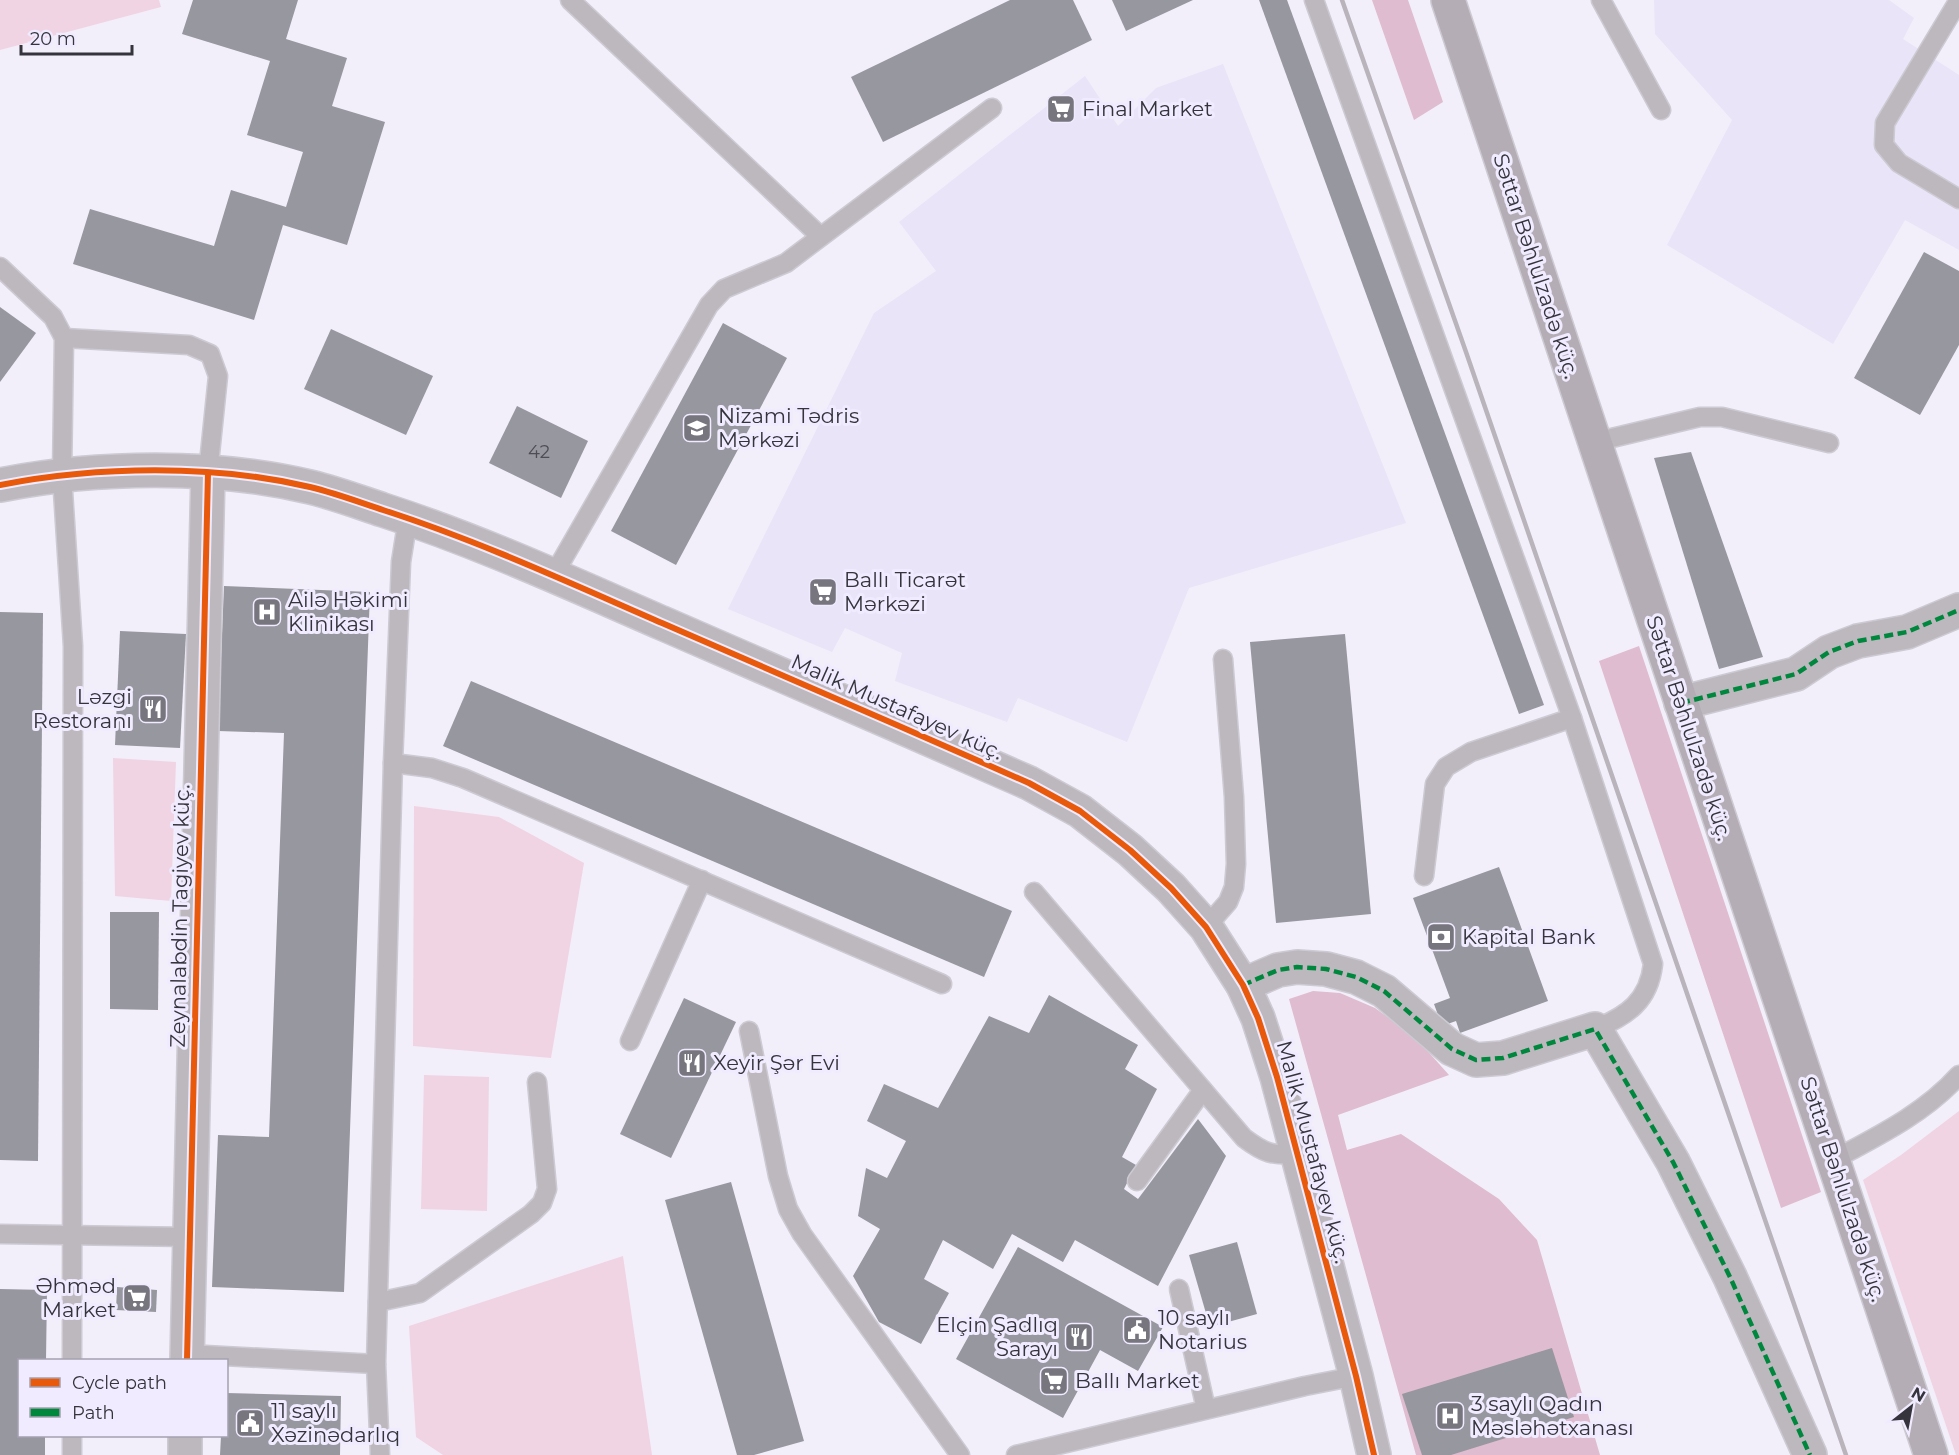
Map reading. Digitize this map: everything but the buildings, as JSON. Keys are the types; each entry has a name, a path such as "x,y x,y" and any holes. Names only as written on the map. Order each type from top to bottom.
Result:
{"main road":[{"name":"Səttar Bəhlulzadə küç.","path":"1448,0 1931,1455"}],"street":[{"name":"Malik Mustafayev küç.","path":"0,485 62,476 157,471 258,478 310,487 452,534 554,576 1029,783 1080,811 1130,850 1171,888 1206,927 1243,985 1258,1018 1274,1067 1356,1376 1374,1455"},
{"name":"Zeynalabdin Tagiyev küç.","path":"187,1357 208,473"},
{"path":"1681,703 1797,674 1829,652 1858,641 1907,632 1959,610"},
{"path":"1243,985 1278,970 1297,967 1326,969 1356,977 1384,991 1452,1049 1476,1060 1503,1058 1595,1029 1673,1162 1730,1277 1810,1455"},
{"path":"185,1437 185,1455"}],"lane":[{"path":"570,0 820,236"},
{"path":"1314,0 1572,718 1653,964 1651,980 1642,997 1617,1020 1595,1029"},
{"path":"1601,0 1661,110"},
{"path":"1959,0 1885,123 1884,145 1899,163 1959,199"},
{"path":"554,576 709,305 724,289 786,264 992,108"},
{"path":"0,267 53,317 64,338 62,476 73,646 72,1359"},
{"path":"64,338 189,345 210,354 218,376 208,473"},
{"path":"1595,442 1700,417 1722,417 1829,443"},
{"path":"380,1455 376,1364 393,763 401,562 408,518"},
{"path":"1206,927 1228,902 1234,888 1236,864 1234,797 1223,658"},
{"path":"1424,876 1434,784 1446,767 1471,753 1572,718"},
{"path":"393,763 432,768 463,778 942,984"},
{"path":"630,1041 702,880"},
{"path":"1034,892 1244,1138 1261,1151 1277,1156 1298,1154"},
{"path":"750,1031 778,1176 788,1209 802,1234 960,1455"},
{"path":"1833,1161 1903,1122 1949,1086 1959,1075"},
{"path":"378,1302 420,1293 531,1214 542,1203 547,1189 537,1082"},
{"path":"1137,1181 1203,1090"},
{"path":"0,1234 189,1237"},
{"path":"1179,1289 1206,1409"},
{"path":"187,1357 376,1364"},
{"path":"1016,1455 1206,1409 1356,1376"},
{"path":"72,1437 72,1455"}],"shaded area":[{"path":"0,0 159,0 161,7 0,50"},
{"path":"1372,0 1408,0 1443,102 1414,120"},
{"path":"1654,0 1889,0 1914,18 1903,39 1959,75 1959,250 1905,220 1833,344 1667,245 1732,120 1655,34"},
{"path":"1223,64 1406,523 1189,588 1127,742 1018,698 1007,722 895,681 902,653 845,628 832,652 728,609 874,313 936,271 899,222 1085,76 1118,126 1156,88"},
{"path":"1639,646 1821,1192 1781,1208 1599,661"},
{"path":"113,758 176,762 171,901 115,896"},
{"path":"414,806 499,817 584,863 551,1058 413,1046"},
{"path":"1313,991 1340,993 1375,1008 1415,1037 1449,1075 1338,1115 1347,1150 1401,1134 1499,1199 1537,1240 1600,1455 1416,1455 1289,999"},
{"path":"424,1075 489,1077 487,1211 421,1209"},
{"path":"1959,1111 1959,1455 1956,1455 1863,1180 1901,1155"},
{"path":"623,1256 652,1455 443,1455 416,1437 409,1326"}],"railway":[{"path":"1342,0 1466,352 1846,1455"}],"marked path":[{"path":"1681,703 1796,674 1829,652 1858,641 1907,632 1959,610"},
{"path":"1243,985 1278,970 1297,967 1326,969 1356,977 1384,991 1452,1049 1476,1060 1503,1058 1595,1029 1673,1162 1730,1277 1810,1455"}],"cycle path":[{"path":"0,485 76,474 155,470 234,474 329,492 419,522 524,563 1029,783 1080,811 1130,850 1171,888 1206,927 1243,985 1258,1018 1277,1077 1356,1376 1374,1455"},
{"path":"187,1359 208,473"}],"place":[{"name":"Final Market","path":"1061,109"},
{"name":"Nizami Tədris Mərkəzi","path":"697,428"},
{"name":"Ballı Ticarət Mərkəzi","path":"823,592"},
{"name":"Ailə Həkimi Klinikası","path":"267,612"},
{"name":"Ləzgi Restoranı","path":"153,709"},
{"name":"Kapital Bank","path":"1441,937"},
{"name":"Xeyir Şər Evi","path":"692,1063"},
{"name":"Əhməd Market","path":"137,1298"},
{"name":"10 saylı Notarius","path":"1137,1330"},
{"name":"Elçin Şadlıq Sarayı","path":"1079,1337"},
{"name":"Ballı Market","path":"1054,1381"},
{"name":"3 saylı Qadın Məsləhətxanası","path":"1450,1416"},
{"name":"11 saylı Xəzinədarlıq","path":"250,1423"}]}
